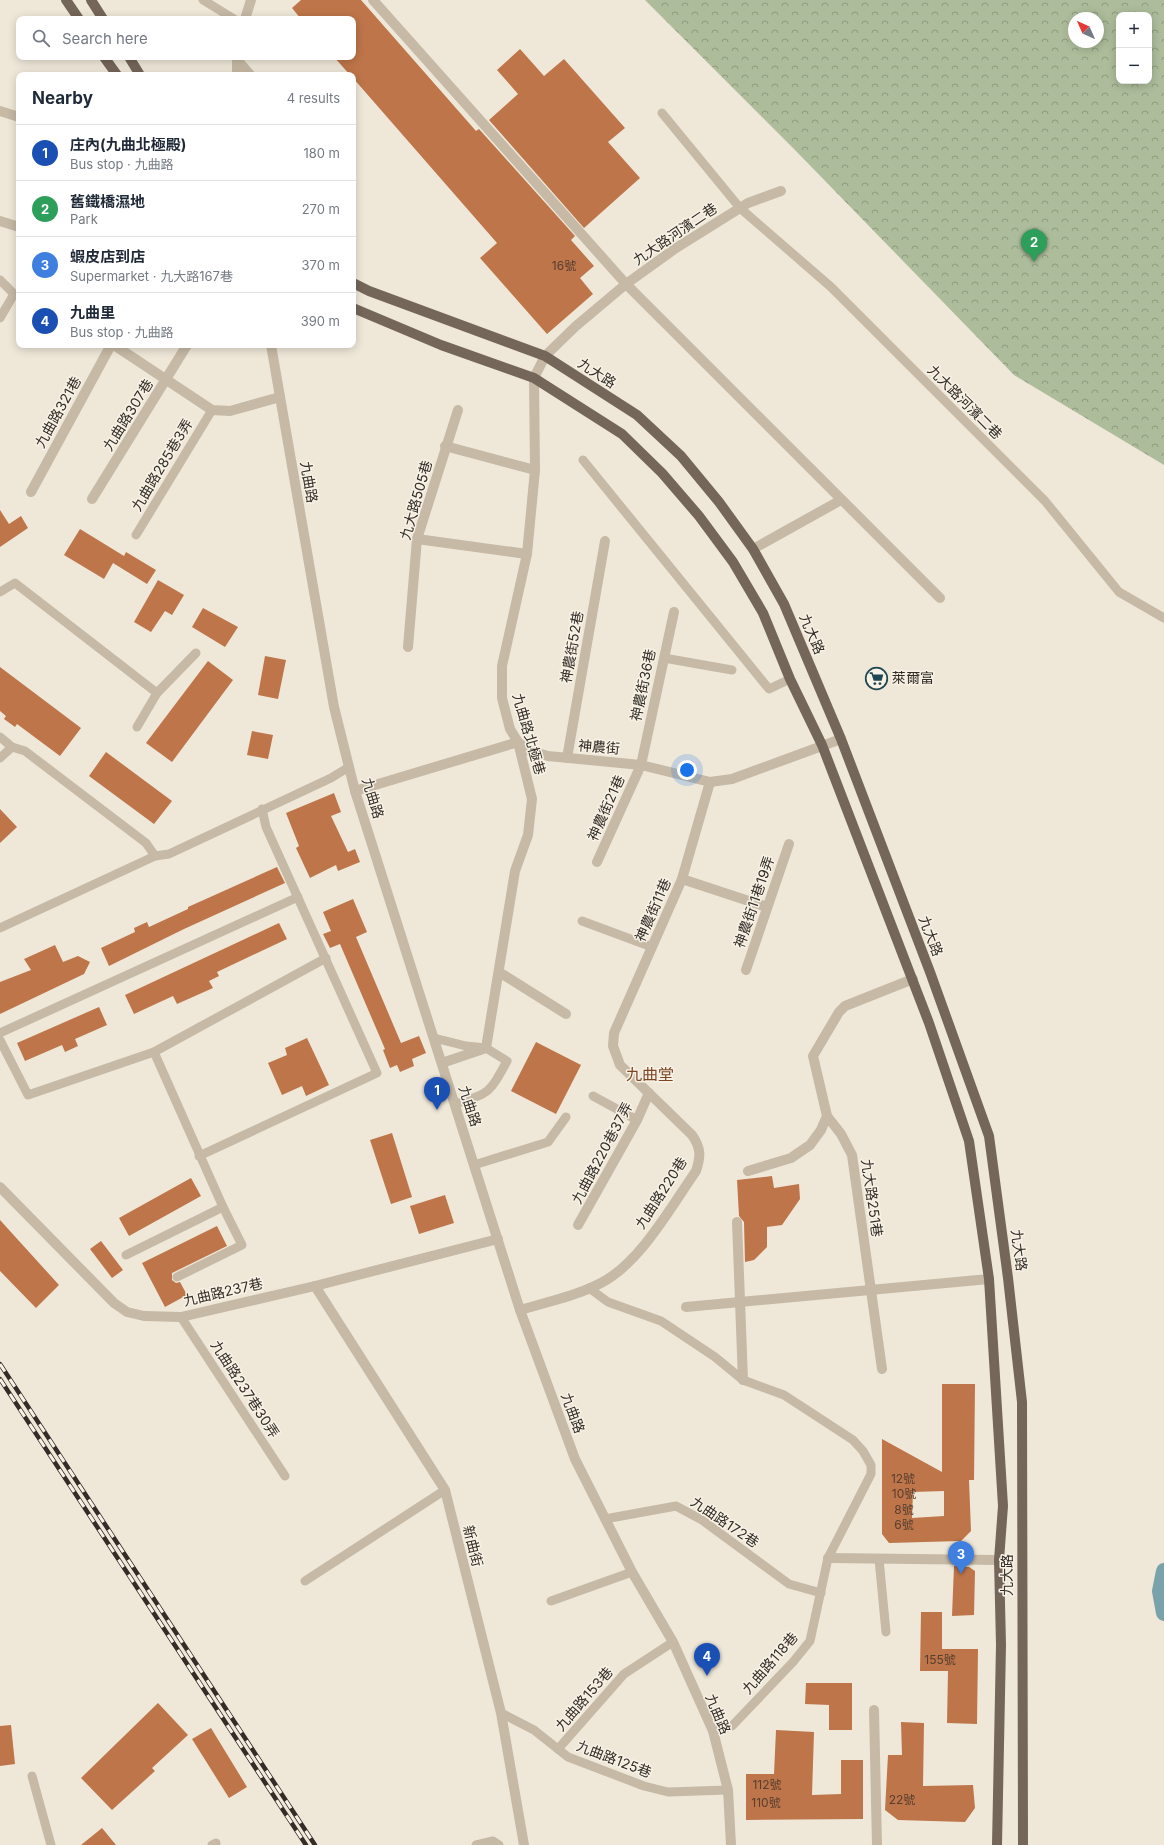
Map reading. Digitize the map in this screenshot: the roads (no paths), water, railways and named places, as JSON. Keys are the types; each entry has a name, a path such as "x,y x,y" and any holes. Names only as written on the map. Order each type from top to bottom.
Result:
{"main road":[{"path":"66,0 77,16"},
{"path":"91,0 101,16"},
{"path":"106,60 115,72"},
{"path":"130,60 138,72"},
{"name":"九大路","path":"356,284 377,294 545,356 637,416 681,456 720,502 753,549 784,604 841,739 930,972 989,1136 1008,1278 1022,1402 1023,1845"},
{"name":"九大路","path":"356,309 441,345 534,378 622,434 662,473 699,516 734,562 763,613 790,679 822,745 913,979 969,1141 989,1279 1003,1506 999,1560 1001,1645 997,1845"}],"street":[{"path":"246,16 251,0"},
{"path":"372,0 626,284"},
{"path":"237,60 237,72"},
{"path":"0,111 16,116"},
{"name":"九大路河濱二巷","path":"534,378 545,356 576,326 626,284 676,248 748,203 781,191"},
{"path":"0,221 16,226"},
{"name":"九大路河濱二巷","path":"626,284 940,598"},
{"name":"九曲路321巷","path":"30,492 109,348"},
{"path":"118,348 212,410 230,411 280,397"},
{"name":"九曲路307巷","path":"92,500 185,348"},
{"name":"九曲路","path":"272,348 334,707 356,791 520,1310 575,1459 632,1572 672,1642 713,1731 728,1790 731,1845"},
{"name":"九曲路北極巷","path":"486,1048 515,871 528,835 532,799 518,742 510,729 502,698 502,666 527,554 535,470 534,378"},
{"name":"九大路505巷","path":"408,647 417,539 445,446 458,410"},
{"path":"445,446 535,470"},
{"path":"753,549 841,500"},
{"path":"417,539 527,554"},
{"name":"神農街52巷","path":"567,758 605,541"},
{"name":"神農街36巷","path":"641,765 674,612"},
{"name":"神農街","path":"518,742 528,750 548,756 641,765 710,782 732,779 841,739"},
{"path":"356,791 518,742"},
{"name":"神農街21巷","path":"597,862 641,765"},
{"name":"神農街11巷","path":"613,1046 614,1033 682,879 710,782"},
{"name":"神農街11巷19弄","path":"746,970 790,844"},
{"path":"682,879 768,907"},
{"path":"499,972 566,1014"},
{"path":"748,1170 791,1158 810,1145 821,1130 826,1116 813,1056 839,1012 845,1006 913,979"},
{"name":"九曲路220巷","path":"520,1310 589,1288 618,1272 635,1258 696,1170 700,1156 699,1145 692,1135 620,1065 613,1046"},
{"path":"442,1063 486,1048"},
{"name":"九曲路220巷37弄","path":"578,1225 637,1120 649,1093"},
{"name":"九大路251巷","path":"826,1116 841,1134 852,1155 882,1369"},
{"name":"九曲路237巷","path":"0,1187 114,1303 126,1312 144,1316 181,1317 314,1286 498,1240"},
{"path":"737,1222 743,1380"},
{"path":"686,1307 989,1279"},
{"name":"新曲街","path":"314,1286 445,1490 501,1713 524,1845"},
{"path":"828,1558 999,1560"},
{"path":"874,1710 877,1845"}],"lane":[{"path":"203,0 229,16"},
{"path":"239,60 249,72"},
{"name":"九大路河濱二巷","path":"662,112 740,208 831,287 1045,501 1119,592 1164,618"},
{"path":"0,280 14,294 0,318"},
{"name":"九曲路285巷3弄","path":"136,535 212,410"},
{"path":"583,460 769,689 790,679"},
{"path":"0,592 14,583 157,693"},
{"path":"137,727 157,693 196,653"},
{"path":"664,658 732,670"},
{"path":"0,737 12,746 25,751 98,806 146,843 155,856"},
{"path":"0,758 12,746"},
{"path":"0,928 155,856 169,854 262,809 331,778 349,767"},
{"path":"199,1156 377,1073 266,827 262,809"},
{"path":"0,1033 298,897"},
{"path":"582,921 652,947"},
{"path":"0,1040 28,1095 154,1052 326,958"},
{"path":"434,1038 466,1046 486,1048 507,1062 493,1087 482,1096 455,1104"},
{"path":"154,1052 199,1156 242,1245 177,1277"},
{"path":"593,1096 637,1120"},
{"path":"474,1165 548,1142 566,1117"},
{"path":"126,1255 223,1207"},
{"name":"九曲路118巷","path":"589,1288 608,1302 661,1321 715,1357 743,1380 784,1395 853,1440 863,1451 871,1465 871,1474 843,1526 828,1558 810,1641 793,1662 732,1726 713,1731"},
{"name":"九曲路237巷30弄","path":"181,1317 285,1476"},
{"path":"305,1581 445,1490"},
{"name":"九曲路172巷","path":"605,1519 676,1506 702,1520 789,1584 821,1593"},
{"path":"879,1559 886,1632"},
{"path":"551,1602 632,1572"},
{"name":"九曲路153巷","path":"558,1749 624,1674 672,1642"},
{"name":"九曲路125巷","path":"501,1713 534,1730 568,1757 644,1786 668,1792 728,1790"},
{"path":"32,1776 51,1845"},
{"path":"476,1845 494,1841 499,1845"}],"waterway":[{"path":"1164,1571 1160,1591 1164,1613"}],"railway":[{"path":"0,1364 315,1845"},
{"path":"0,1379 306,1845"}],"place":[{"name":"舊鐵橋濕地","path":"1034,262"},
{"name":"萊爾富","path":"876,678"},
{"name":"庄內(九曲北極殿)","path":"437,1110"},
{"name":"蝦皮店到店","path":"961,1574"},
{"name":"九曲里","path":"707,1676"}],"district":[{"name":"九曲堂","path":"650,1074"}]}
